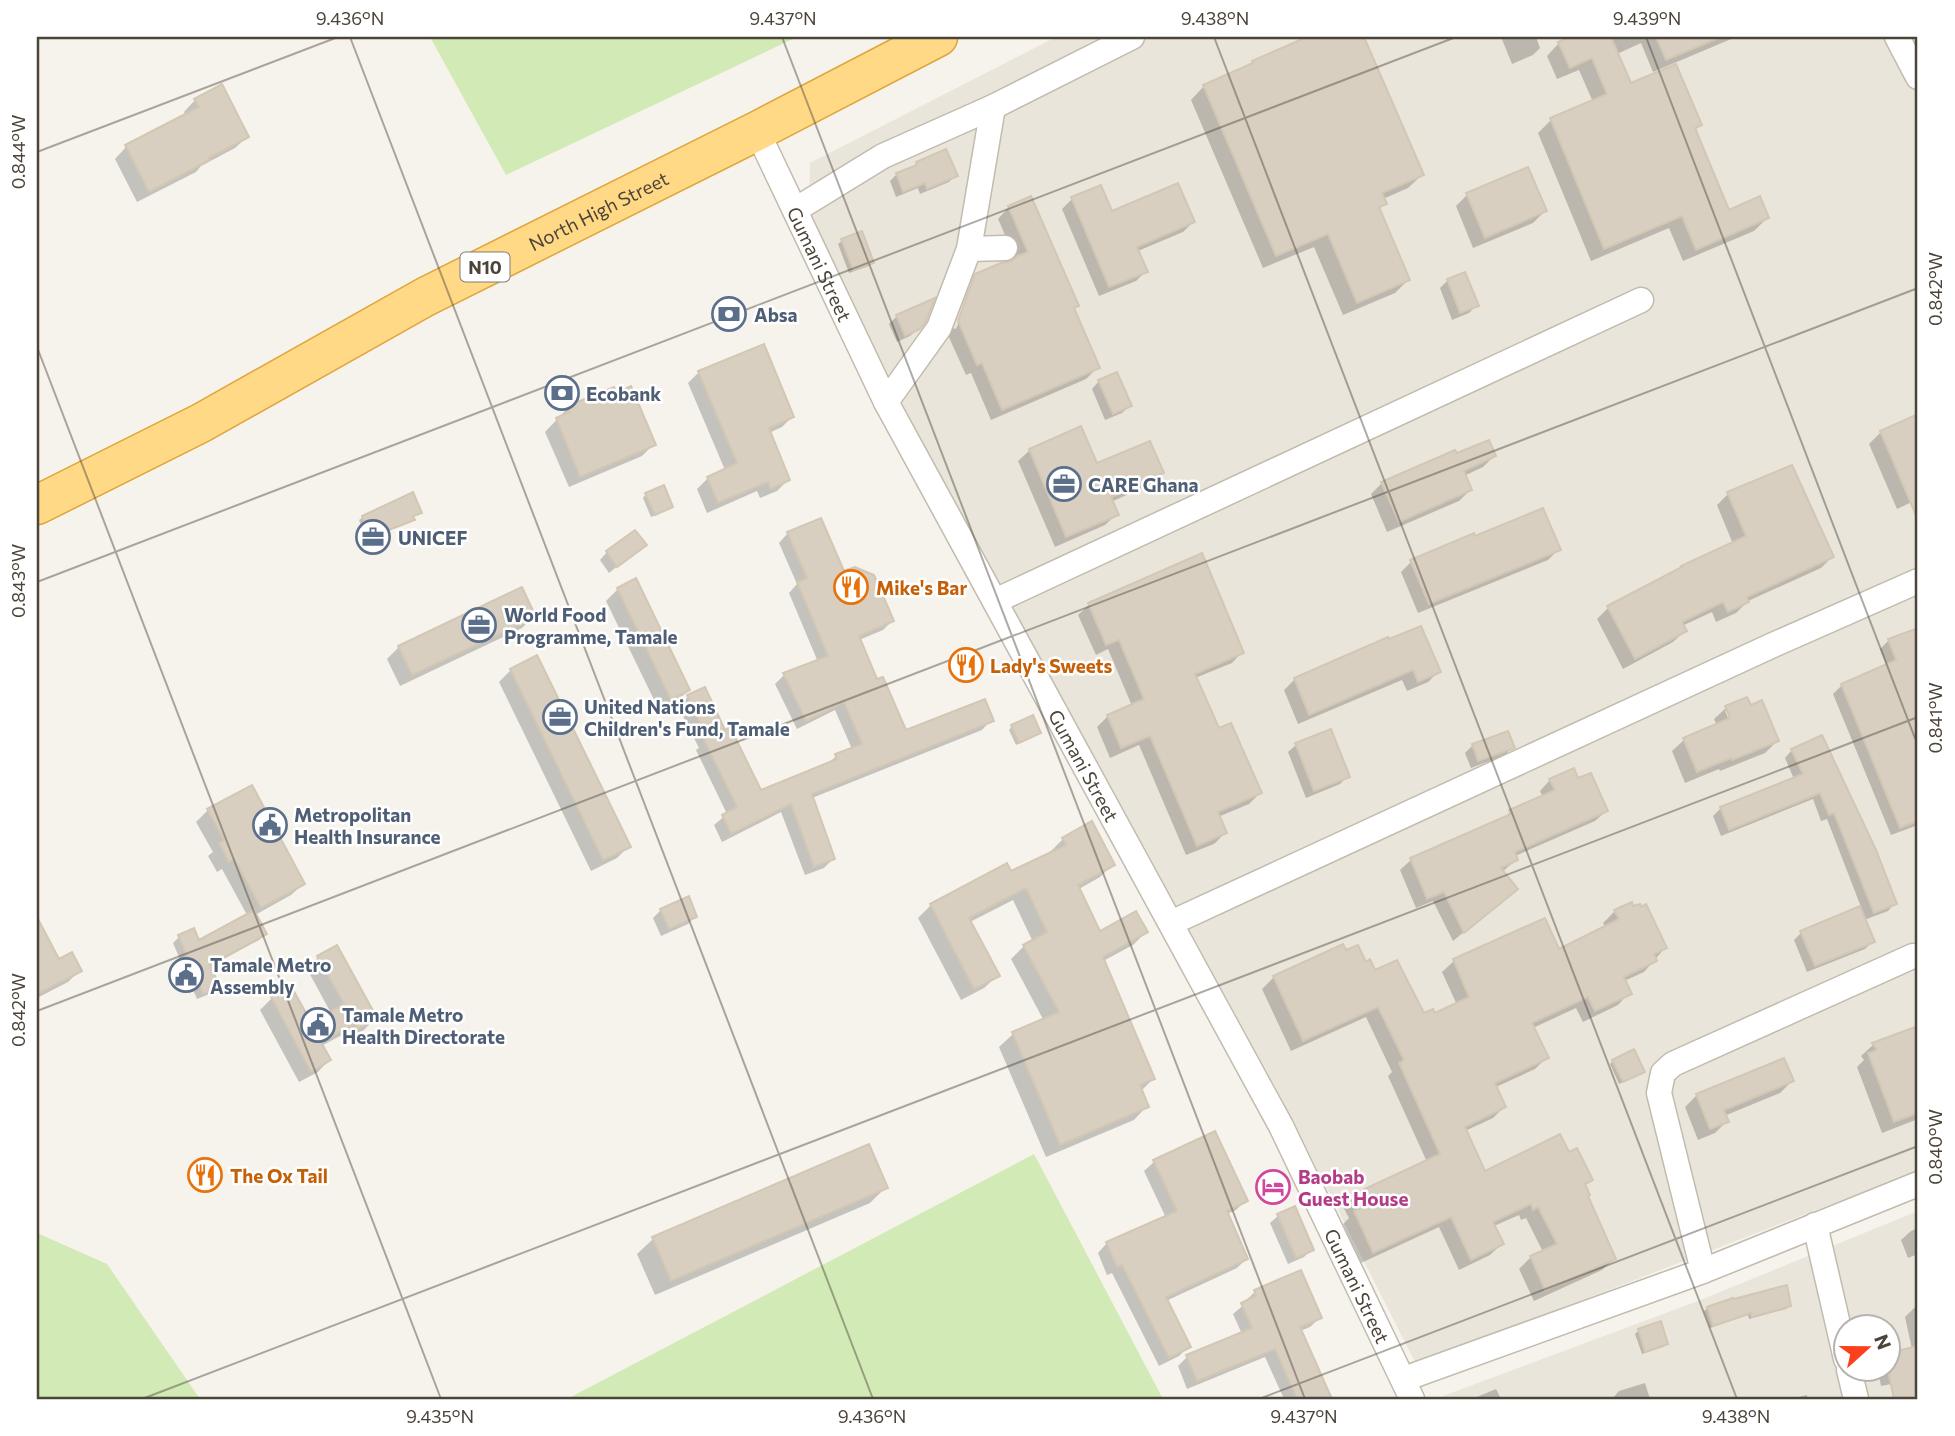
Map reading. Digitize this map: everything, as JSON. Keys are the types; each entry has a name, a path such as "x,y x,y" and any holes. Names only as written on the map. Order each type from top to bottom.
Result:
{"highway":[{"name":"North High Street","path":"37,505 201,423 425,297 938,37"}],"street":[{"path":"794,210 883,156 993,107 1132,37"},
{"path":"1897,37 1918,77"},
{"path":"886,402 939,328 969,249 993,107"},
{"name":"Gumani Street","path":"757,131 886,402 1281,1126 1408,1389"},
{"path":"969,249 1005,248"},
{"path":"995,601 1641,300"},
{"path":"1171,923 1773,645 1918,581"},
{"path":"1703,1271 1659,1093 1663,1073 1673,1064 1913,956"},
{"path":"1408,1389 1918,1184"},
{"path":"1815,1226 1836,1314"}],"shaded area":[{"path":"1056,37 1918,37 1918,1171 1416,1364 1277,1090 852,313 809,218 810,163"},
{"path":"1918,1211 1918,1399 1435,1399 1698,1301"}],"green space":[{"path":"430,37 797,37 506,175"},
{"path":"1034,1154 1163,1399 567,1399"},
{"path":"37,1233 107,1264 200,1399 37,1399"}],"building":[{"path":"1307,37 1364,37 1424,175 1382,193 1387,204 1379,207 1410,280 1357,303 1328,234 1276,256 1203,85"},
{"path":"1570,37 1611,37 1631,83 1676,64 1702,125 1695,128 1729,210 1760,196 1769,218 1696,250 1682,216 1604,249 1550,118 1607,94 1592,58 1570,68 1558,42"},
{"path":"1656,37 1721,37 1666,60"},
{"path":"222,84 249,137 149,192 125,145 199,107 194,99"},
{"path":"946,149 958,176 927,189 925,183 903,192 896,173"},
{"path":"1528,167 1547,211 1485,238 1466,193"},
{"path":"1178,183 1195,222 1137,247 1148,272 1109,287 1071,197 1101,185 1112,211"},
{"path":"1031,196 1079,306 1074,308 1100,368 1002,410 982,363 977,365 958,321 975,274 1012,261 1028,252 1008,206"},
{"path":"862,231 874,263 853,270 841,239"},
{"path":"1465,272 1479,306 1460,313 1447,279"},
{"path":"935,298 920,329 905,336 896,315"},
{"path":"764,344 794,417 769,428 790,480 771,489 768,482 718,503 707,477 737,463 698,371"},
{"path":"1117,372 1132,406 1113,414 1098,380"},
{"path":"631,386 656,445 580,477 556,418 569,412 567,406 614,387 616,393"},
{"path":"1918,414 1918,520 1880,431"},
{"path":"1081,426 1097,463 1150,441 1164,473 1111,497 1119,515 1066,537 1029,449"},
{"path":"1489,440 1496,456 1464,471 1472,490 1399,522 1381,482 1455,450 1457,453"},
{"path":"1792,465 1834,557 1747,597 1749,602 1728,612 1723,602 1682,622 1687,631 1635,659 1607,606 1681,566 1746,536 1727,492"},
{"path":"664,485 673,507 655,515 645,493"},
{"path":"413,492 422,513 413,516 415,520 370,537 362,516"},
{"path":"1543,508 1561,550 1429,604 1410,560"},
{"path":"821,518 844,571 855,567 874,575 894,621 859,636 877,679 883,677 906,730 985,699 994,721 812,794 835,859 814,867 791,804 731,834 722,815 737,807 704,740 707,738 687,695 705,687 725,730 730,727 761,790 837,759 835,754 862,744 844,702 806,721 783,673 828,656 797,582 807,578 787,532"},
{"path":"635,530 647,545 617,567 606,551"},
{"path":"1202,553 1244,653 1195,674 1219,728 1231,723 1262,793 1218,812 1227,833 1197,846 1150,736 1121,748 1107,715 1144,699 1119,640 1106,645 1088,603"},
{"path":"636,578 690,690 671,700 617,588"},
{"path":"522,587 536,617 412,675 398,646"},
{"path":"1421,626 1441,672 1418,682 1413,670 1309,715 1294,678 1388,637 1389,639"},
{"path":"1915,629 1918,640 1918,821 1900,828 1841,684 1896,660 1888,639"},
{"path":"537,655 631,847 603,860 510,669"},
{"path":"1747,697 1751,705 1762,700 1779,741 1697,772 1683,738 1730,718 1725,706"},
{"path":"1033,715 1041,733 1019,743 1011,725"},
{"path":"1331,729 1350,777 1314,791 1295,743"},
{"path":"1508,731 1515,748 1478,761 1472,744"},
{"path":"1822,735 1876,850 1897,904 1874,913 1834,813 1829,815 1820,793 1729,830 1720,807 1803,774 1791,749"},
{"path":"1574,768 1578,778 1591,773 1608,811 1515,852 1518,860 1501,868 1518,889 1464,933 1444,892 1427,899 1410,858 1511,814 1509,810 1555,790 1549,779"},
{"path":"252,785 305,884 261,908 234,859 229,862 219,843 224,840 207,809"},
{"path":"1092,821 1115,865 1078,885 1100,931 1136,911 1148,932 1103,957 1155,1079 1140,1085 1149,1107 1060,1145 1012,1032 1059,1012 1023,945 1047,932 1026,888 969,918 1000,976 974,989 930,904 1007,863 1011,871 1066,845 1062,838"},
{"path":"689,896 697,917 669,929 660,909"},
{"path":"1632,902 1633,906 1640,904 1641,907 1646,904 1667,948 1654,954 1657,961 1624,977 1632,994 1595,1011 1588,997 1532,1023 1549,1058 1495,1083 1506,1107 1465,1127 1485,1171 1560,1134 1569,1152 1577,1148 1593,1180 1585,1184 1590,1195 1588,1196 1616,1259 1545,1290 1530,1256 1557,1244 1538,1207 1533,1210 1531,1204 1493,1222 1504,1244 1471,1260 1451,1217 1373,1253 1354,1211 1361,1208 1354,1194 1440,1154 1399,1063 1404,1060 1378,1007 1303,1041 1273,976 1343,944 1346,950 1358,945 1366,962 1370,959 1375,970 1397,960 1424,1013 1433,1009 1435,1013 1469,997 1453,959 1545,918 1559,949 1619,919 1614,910"},
{"path":"1860,906 1875,942 1815,966 1800,931"},
{"path":"254,910 267,934 210,965 220,987 203,994 178,935 194,928 199,940"},
{"path":"37,917 59,959 72,952 82,971 37,994"},
{"path":"337,945 377,1018 358,1029 355,1024 321,1042 331,1060 311,1072 271,997 291,986 311,1022 344,1004 317,956"},
{"path":"1918,1026 1918,1113 1894,1122 1868,1053 1877,1050 1872,1043"},
{"path":"1634,1049 1645,1072 1623,1082 1612,1060"},
{"path":"1784,1058 1794,1081 1724,1110 1729,1122 1710,1129 1696,1094"},
{"path":"1215,1131 1248,1201 1227,1211 1248,1259 1166,1297 1191,1347 1169,1358 1122,1265 1117,1267 1106,1242 1177,1211 1153,1160"},
{"path":"869,1144 888,1188 671,1281 652,1237"},
{"path":"1295,1206 1314,1250 1296,1258 1277,1214"},
{"path":"1301,1270 1322,1318 1300,1327 1332,1399 1297,1399 1275,1349 1197,1381 1186,1355 1252,1328 1241,1303 1256,1296 1254,1290"},
{"path":"1787,1285 1791,1306 1752,1317 1751,1313 1713,1326 1707,1307"},
{"path":"1661,1321 1668,1344 1645,1352 1638,1329"},
{"path":"1918,1346 1918,1399 1894,1399 1891,1384 1902,1384 1902,1350"}],"place":[{"name":"Absa","path":"729,314"},
{"name":"Ecobank","path":"562,393"},
{"name":"CARE Ghana","path":"1064,484"},
{"name":"UNICEF","path":"373,537"},
{"name":"Mike's Bar","path":"851,587"},
{"name":"World Food Programme, Tamale","path":"479,625"},
{"name":"Lady's Sweets","path":"966,665"},
{"name":"United Nations Children's Fund, Tamale","path":"560,717"},
{"name":"Metropolitan Health Insurance","path":"270,825"},
{"name":"Tamale Metro Assembly","path":"186,975"},
{"name":"Tamale Metro Health Directorate","path":"318,1025"},
{"name":"The Ox Tail","path":"205,1175"},
{"name":"Baobab Guest House","path":"1273,1187"}]}
